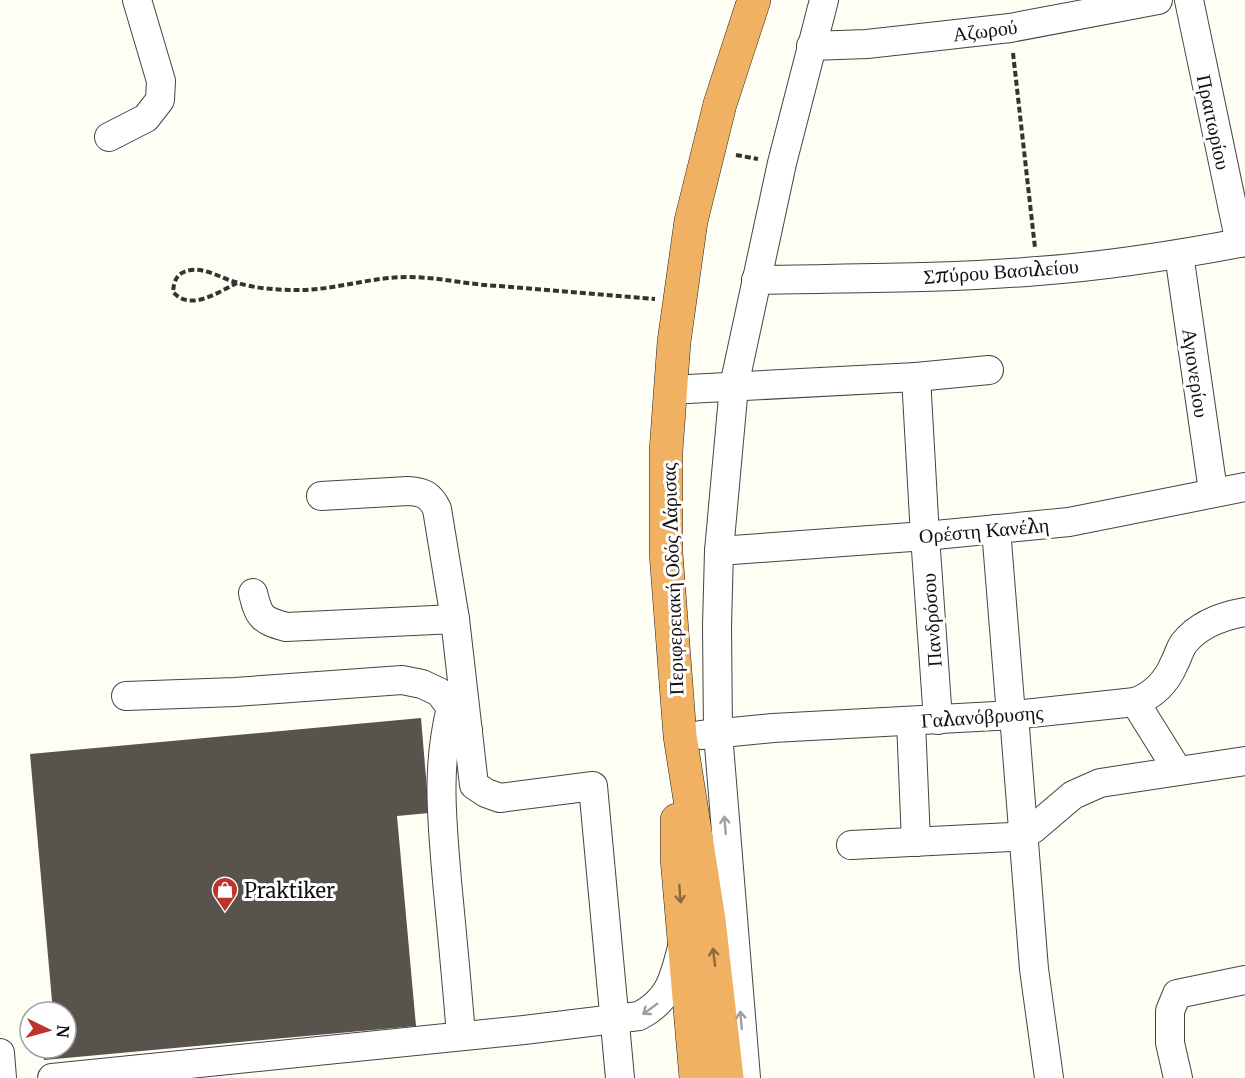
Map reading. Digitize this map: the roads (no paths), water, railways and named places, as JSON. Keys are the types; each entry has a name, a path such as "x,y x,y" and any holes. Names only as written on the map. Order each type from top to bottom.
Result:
{"highway":[{"name":"Περιφερειακή Οδός Λάρισας","path":"727,1078 709,921 680,736 666,553 666,451 669,390 678,302 691,221 708,150 754,0"},
{"name":"Περιφερειακή Οδός Λάρισας","path":"680,736 677,858 696,1078"}],"street":[{"path":"109,137 146,118 160,100 160,81 137,0"},
{"path":"746,1078 718,733 719,551 734,386 782,163 824,0"},
{"name":"Αζωρού","path":"811,46 867,44 1010,28 1158,0"},
{"name":"Πραιτωρίου","path":"1189,0 1242,243"},
{"name":"Σπύρου Βασιλείου","path":"756,280 1037,271 1179,254 1242,243"},
{"name":"Αγιονερίου","path":"1179,254 1214,491"},
{"path":"669,390 916,377 989,370"},
{"name":"Πανδρόσου","path":"916,377 925,536 924,720 916,842"},
{"name":"Ορέστη Κανέλη","path":"719,551 925,536 1076,521 1214,491 1245,487"},
{"path":"321,496 408,491 422,492 432,498 437,509 455,619 474,785 500,798 593,786 621,1078"},
{"path":"996,529 1034,969 1049,1078"},
{"path":"253,593 258,612 267,622 286,627 455,619"},
{"name":"Γαλανόβρυσης","path":"680,736 773,728 1013,715 1135,702 1153,694 1161,686 1183,645 1196,631 1214,620 1245,612"},
{"path":"126,696 235,692 402,680 422,684 439,692 469,731"},
{"path":"1135,702 1178,771"},
{"path":"451,708 441,760 440,802 461,1036"},
{"path":"851,845 1011,837 1033,829 1084,788 1117,780 1245,761"},
{"path":"52,1078 639,1016 653,1009 666,994 674,977 684,940"},
{"path":"1178,1078 1170,1043 1170,1011 1177,994 1245,980"},
{"path":"0,1053 2,1078"}],"place":[{"name":"Praktiker","path":"225,913"}]}
